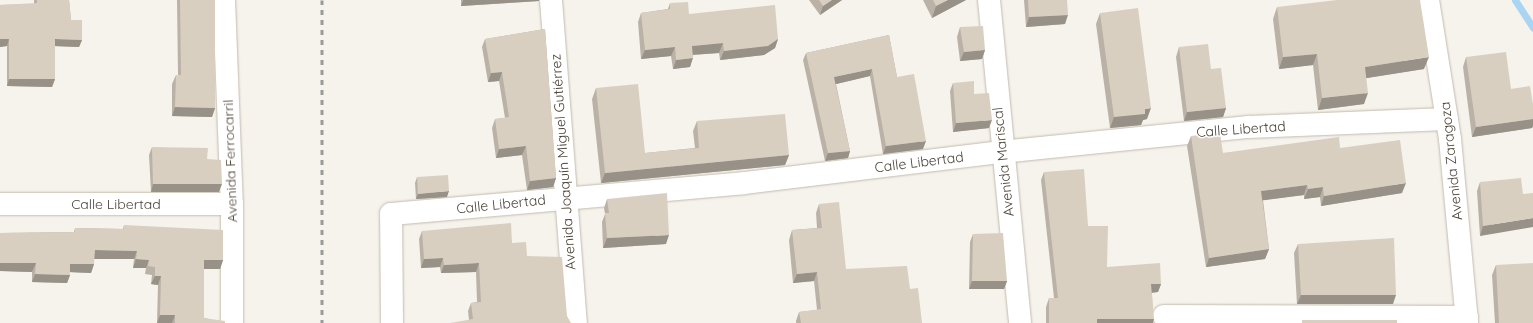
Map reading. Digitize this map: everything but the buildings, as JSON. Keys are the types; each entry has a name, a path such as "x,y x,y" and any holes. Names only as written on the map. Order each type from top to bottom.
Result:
{"street":[{"name":"Avenida Ferrocarril","path":"224,0 232,204 232,323"},
{"name":"Avenida Joaquín Miguel Gutiérrez","path":"551,0 563,197 576,323"},
{"name":"Avenida Mariscal","path":"989,0 1001,152 1020,323"},
{"name":"Avenida Zaragoza","path":"1428,0 1447,119 1467,320"},
{"name":"Calle Libertad","path":"392,323 392,214 492,207 563,197 744,183 1001,152 1249,127 1447,119"},
{"name":"Calle Libertad","path":"0,204 232,204"},
{"path":"1164,316 1467,320"}],"waterway":[{"path":"1515,0 1533,28"}],"railway":[{"path":"322,0 322,323"}]}
